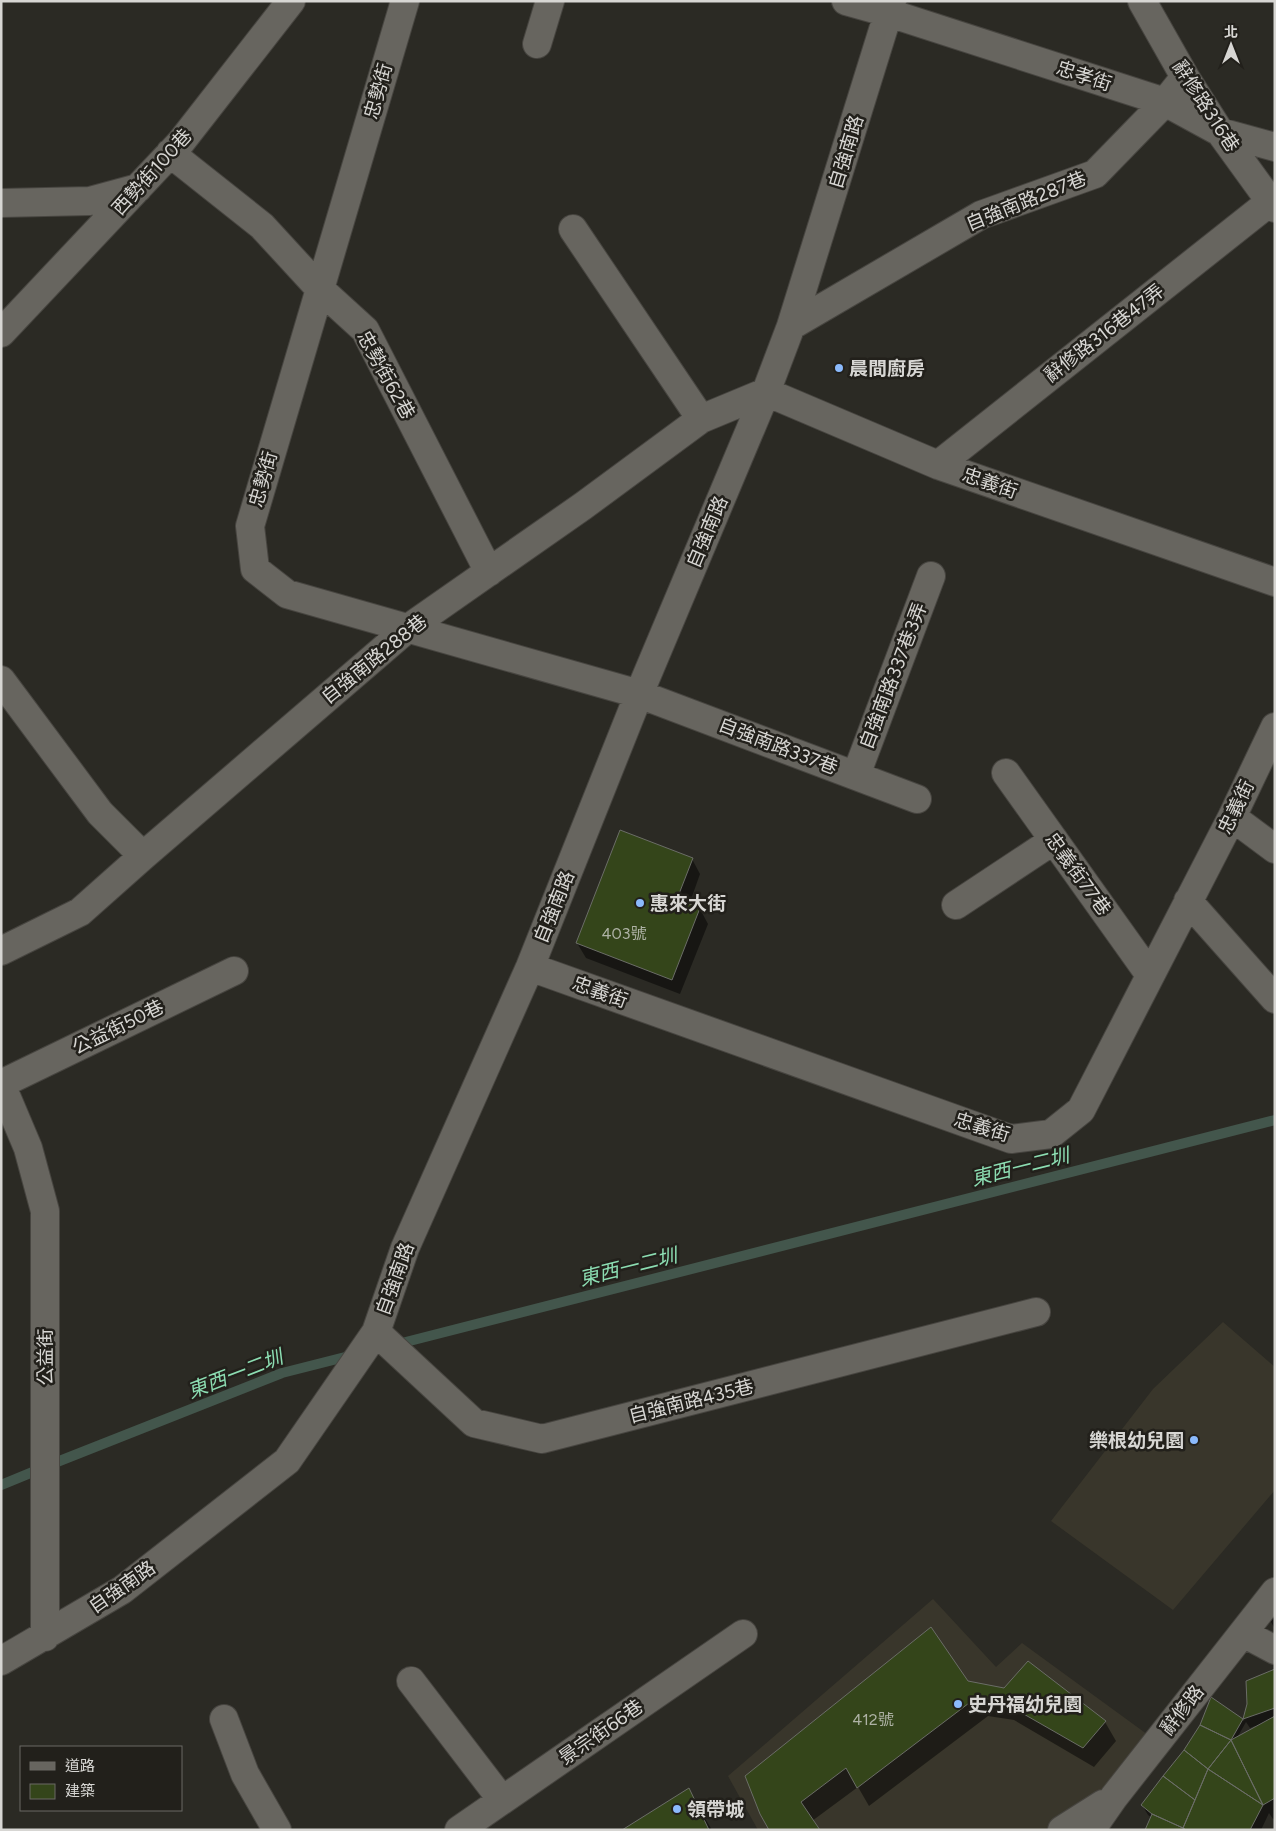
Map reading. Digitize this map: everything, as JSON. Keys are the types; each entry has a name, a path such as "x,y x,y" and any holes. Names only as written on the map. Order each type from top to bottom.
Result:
{"street":[{"name":"西勢街100巷","path":"1,333 181,142 291,1"},
{"name":"忠勢街","path":"404,1 250,526 255,569 287,594 639,694"},
{"path":"537,44 550,1"},
{"name":"忠孝街","path":"846,1 890,7 1165,102 1220,132 1275,147"},
{"name":"辭修路316巷","path":"1142,1 1185,77 1220,132 1273,205"},
{"name":"自強南路","path":"1,1661 45,1637 122,1590 286,1461 376,1332 405,1248 530,967 639,694 766,392 791,326 890,7"},
{"name":"自強南路287巷","path":"791,326 981,215 1095,174 1165,102 1185,77"},
{"name":"忠勢街62巷","path":"170,154 262,226 320,289 365,330 489,572"},
{"path":"1,203 90,201 138,188"},
{"name":"辭修路316巷47弄","path":"938,465 1273,205"},
{"path":"574,229 701,419"},
{"name":"忠義街","path":"766,392 938,465 1275,582"},
{"name":"自強南路288巷","path":"1,951 80,912 407,629 701,419 766,392"},
{"name":"自強南路337巷3弄","path":"856,775 931,576"},
{"path":"1,680 100,813 143,856"},
{"name":"自強南路337巷","path":"639,694 917,799"},
{"name":"忠義街","path":"530,967 1011,1139 1051,1134 1081,1110 1232,816 1275,727"},
{"name":"忠義街77巷","path":"1006,773 1150,975"},
{"path":"1232,816 1275,849"},
{"path":"956,905 1054,840"},
{"path":"1188,901 1275,999"},
{"name":"公益街50巷","path":"1,1084 234,971"},
{"name":"公益街","path":"1,1084 28,1148 45,1211 45,1637"},
{"name":"自強南路435巷","path":"376,1332 474,1423 542,1440 1036,1312"},
{"name":"辭修路","path":"1091,1830 1114,1797 1275,1592"},
{"path":"1243,1633 1275,1650"},
{"name":"景宗街66巷","path":"459,1830 743,1634"},
{"path":"411,1681 502,1800"},
{"path":"224,1719 245,1774 276,1830"},
{"path":"1062,1830 1114,1797"}],"shaded area":[{"name":"樂根幼兒園","path":"1223,1322 1275,1367 1275,1490 1173,1610 1051,1521 1153,1389"},
{"name":"史丹福幼兒園","path":"933,1599 996,1667 1022,1643 1155,1740 1096,1801 1053,1830 758,1830 728,1776"}],"building":[{"name":"惠來大街","path":"620,830 693,858 677,899 700,908 672,980 576,943"},
{"path":"931,1627 968,1681 1004,1688 1028,1661 1106,1721 1083,1748 1001,1701 977,1697 857,1788 846,1768 801,1802 820,1830 769,1830 760,1814 745,1776"},
{"path":"1275,1669 1275,1708 1243,1719 1247,1704 1246,1681"},
{"path":"1211,1697 1243,1719 1231,1740 1200,1725"},
{"path":"1275,1716 1275,1798 1263,1805 1231,1740"},
{"path":"1200,1725 1231,1740 1208,1769 1184,1750"},
{"path":"1231,1740 1253,1785 1263,1805 1208,1769"},
{"path":"1184,1750 1208,1769 1195,1800 1163,1776"},
{"path":"1208,1769 1263,1805 1250,1830 1186,1830 1183,1828"},
{"path":"1163,1776 1195,1800 1183,1828 1152,1814 1141,1805"},
{"name":"領帶城","path":"689,1788 709,1830 622,1830"},
{"path":"1152,1814 1183,1828 1186,1830 1145,1830"}],"waterway":[{"name":"東西一二圳","path":"394,1345 1275,1120"},
{"name":"東西一二圳","path":"1,1485 282,1373 353,1355"}],"place":[{"name":"晨間廚房","path":"839,368"},
{"name":"惠來大街","path":"640,903"},
{"name":"樂根幼兒園","path":"1194,1440"},
{"name":"史丹福幼兒園","path":"958,1704"},
{"name":"領帶城","path":"677,1809"}]}
